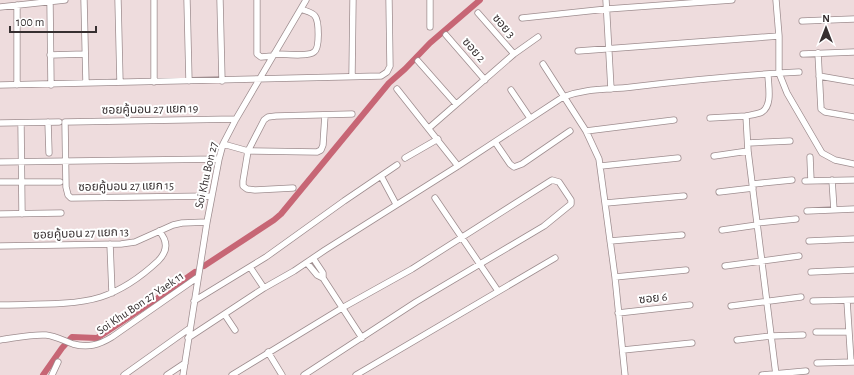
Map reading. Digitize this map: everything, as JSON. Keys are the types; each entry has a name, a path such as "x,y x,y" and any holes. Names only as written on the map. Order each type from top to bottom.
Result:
{"street":[{"path":"0,7 65,0"},
{"path":"84,0 86,83"},
{"path":"118,0 120,82"},
{"path":"154,0 154,82"},
{"path":"187,0 189,81"},
{"path":"220,0 222,81"},
{"path":"256,0 257,54 261,57 273,55 308,54 317,49 316,18 312,13 301,9"},
{"name":"Soi Khu Bon 27","path":"182,375 211,196 223,144 236,119 306,0"},
{"path":"352,76 353,0"},
{"path":"0,86 381,76 387,72 390,66 389,0"},
{"path":"430,0 430,27"},
{"path":"606,0 611,89"},
{"path":"522,18 607,9 732,0"},
{"path":"776,0 779,36 779,73 787,93 822,152 835,160 854,164"},
{"path":"50,2 51,85"},
{"path":"17,5 17,85"},
{"name":"ซอย 3","path":"478,13 514,54"},
{"path":"802,21 854,19"},
{"name":"ซอย 2","path":"446,35 485,80"},
{"path":"578,51 779,36"},
{"path":"429,128 514,54 538,37"},
{"path":"803,54 854,52"},
{"path":"818,53 821,109 825,112 854,117"},
{"path":"50,55 85,54"},
{"path":"418,61 456,104"},
{"path":"544,64 563,97 586,131 600,166 615,277 625,375"},
{"path":"188,338 264,288 307,263 396,204 458,166 563,97 578,91 703,79 799,72"},
{"path":"710,118 746,116 762,112 769,98 768,74"},
{"path":"819,76 854,82"},
{"path":"397,89 458,166"},
{"path":"511,90 530,118"},
{"path":"293,188 255,190 246,189 244,186 242,181 248,151 264,120 268,117 352,114"},
{"path":"223,144 248,151 310,152 321,150 323,146 325,115"},
{"path":"746,116 748,151 776,374"},
{"name":"ซอยคู้บอน 27 แยก 19","path":"65,122 236,119"},
{"path":"586,131 674,120"},
{"path":"48,122 49,153"},
{"path":"0,123 58,122"},
{"name":"ซอยคู้บอน 27 แยก 15","path":"65,122 66,192 71,198 211,196"},
{"path":"21,123 22,214"},
{"path":"495,142 510,164 514,167 522,164 570,131"},
{"path":"405,158 438,139"},
{"path":"748,143 790,140"},
{"path":"714,156 748,151"},
{"path":"810,157 808,181 854,180"},
{"path":"600,166 678,158"},
{"path":"0,162 219,159"},
{"path":"194,301 250,267 396,165"},
{"path":"381,176 396,204"},
{"path":"232,375 342,308 412,269 552,180 559,182 571,200 571,204 547,223 416,302 304,375"},
{"path":"719,192 792,180"},
{"path":"832,180 834,210"},
{"path":"0,182 60,182"},
{"path":"606,203 684,196"},
{"path":"435,198 498,291"},
{"path":"807,211 854,210"},
{"path":"0,214 61,213"},
{"path":"722,230 796,219"},
{"name":"ซอยคู้บอน 27 แยก 13","path":"0,246 110,244 136,242 173,225 182,223 207,222"},
{"path":"0,305 75,302 89,300 112,293 149,269 160,258 165,250 166,242 164,237 159,232"},
{"path":"610,241 682,235"},
{"path":"809,241 854,239"},
{"path":"110,244 112,293"},
{"path":"725,266 799,256"},
{"path":"313,258 342,308 362,338"},
{"path":"356,375 555,258"},
{"path":"307,263 317,275 324,278"},
{"path":"250,267 264,288"},
{"path":"615,277 686,270"},
{"path":"811,272 854,270"},
{"name":"Soi Khu Bon 27 Yaek 11","path":"0,340 46,335 74,344 88,346 98,345 198,277"},
{"path":"731,306 801,297"},
{"path":"813,301 854,300"},
{"path":"817,363 852,362 847,301"},
{"name":"ซอย 6","path":"618,313 690,305"},
{"path":"225,315 235,330"},
{"path":"124,375 190,328"},
{"path":"816,332 849,332"},
{"path":"737,340 771,336 803,335"},
{"path":"623,350 692,343"},
{"path":"268,352 282,375"},
{"path":"52,375 58,362"},
{"path":"167,375 184,363"},
{"path":"762,375 806,372"}],"waterway":[{"path":"204,266 281,214 389,83 430,43 480,0"},
{"path":"43,375 62,348 72,337 97,338 195,272"}]}
